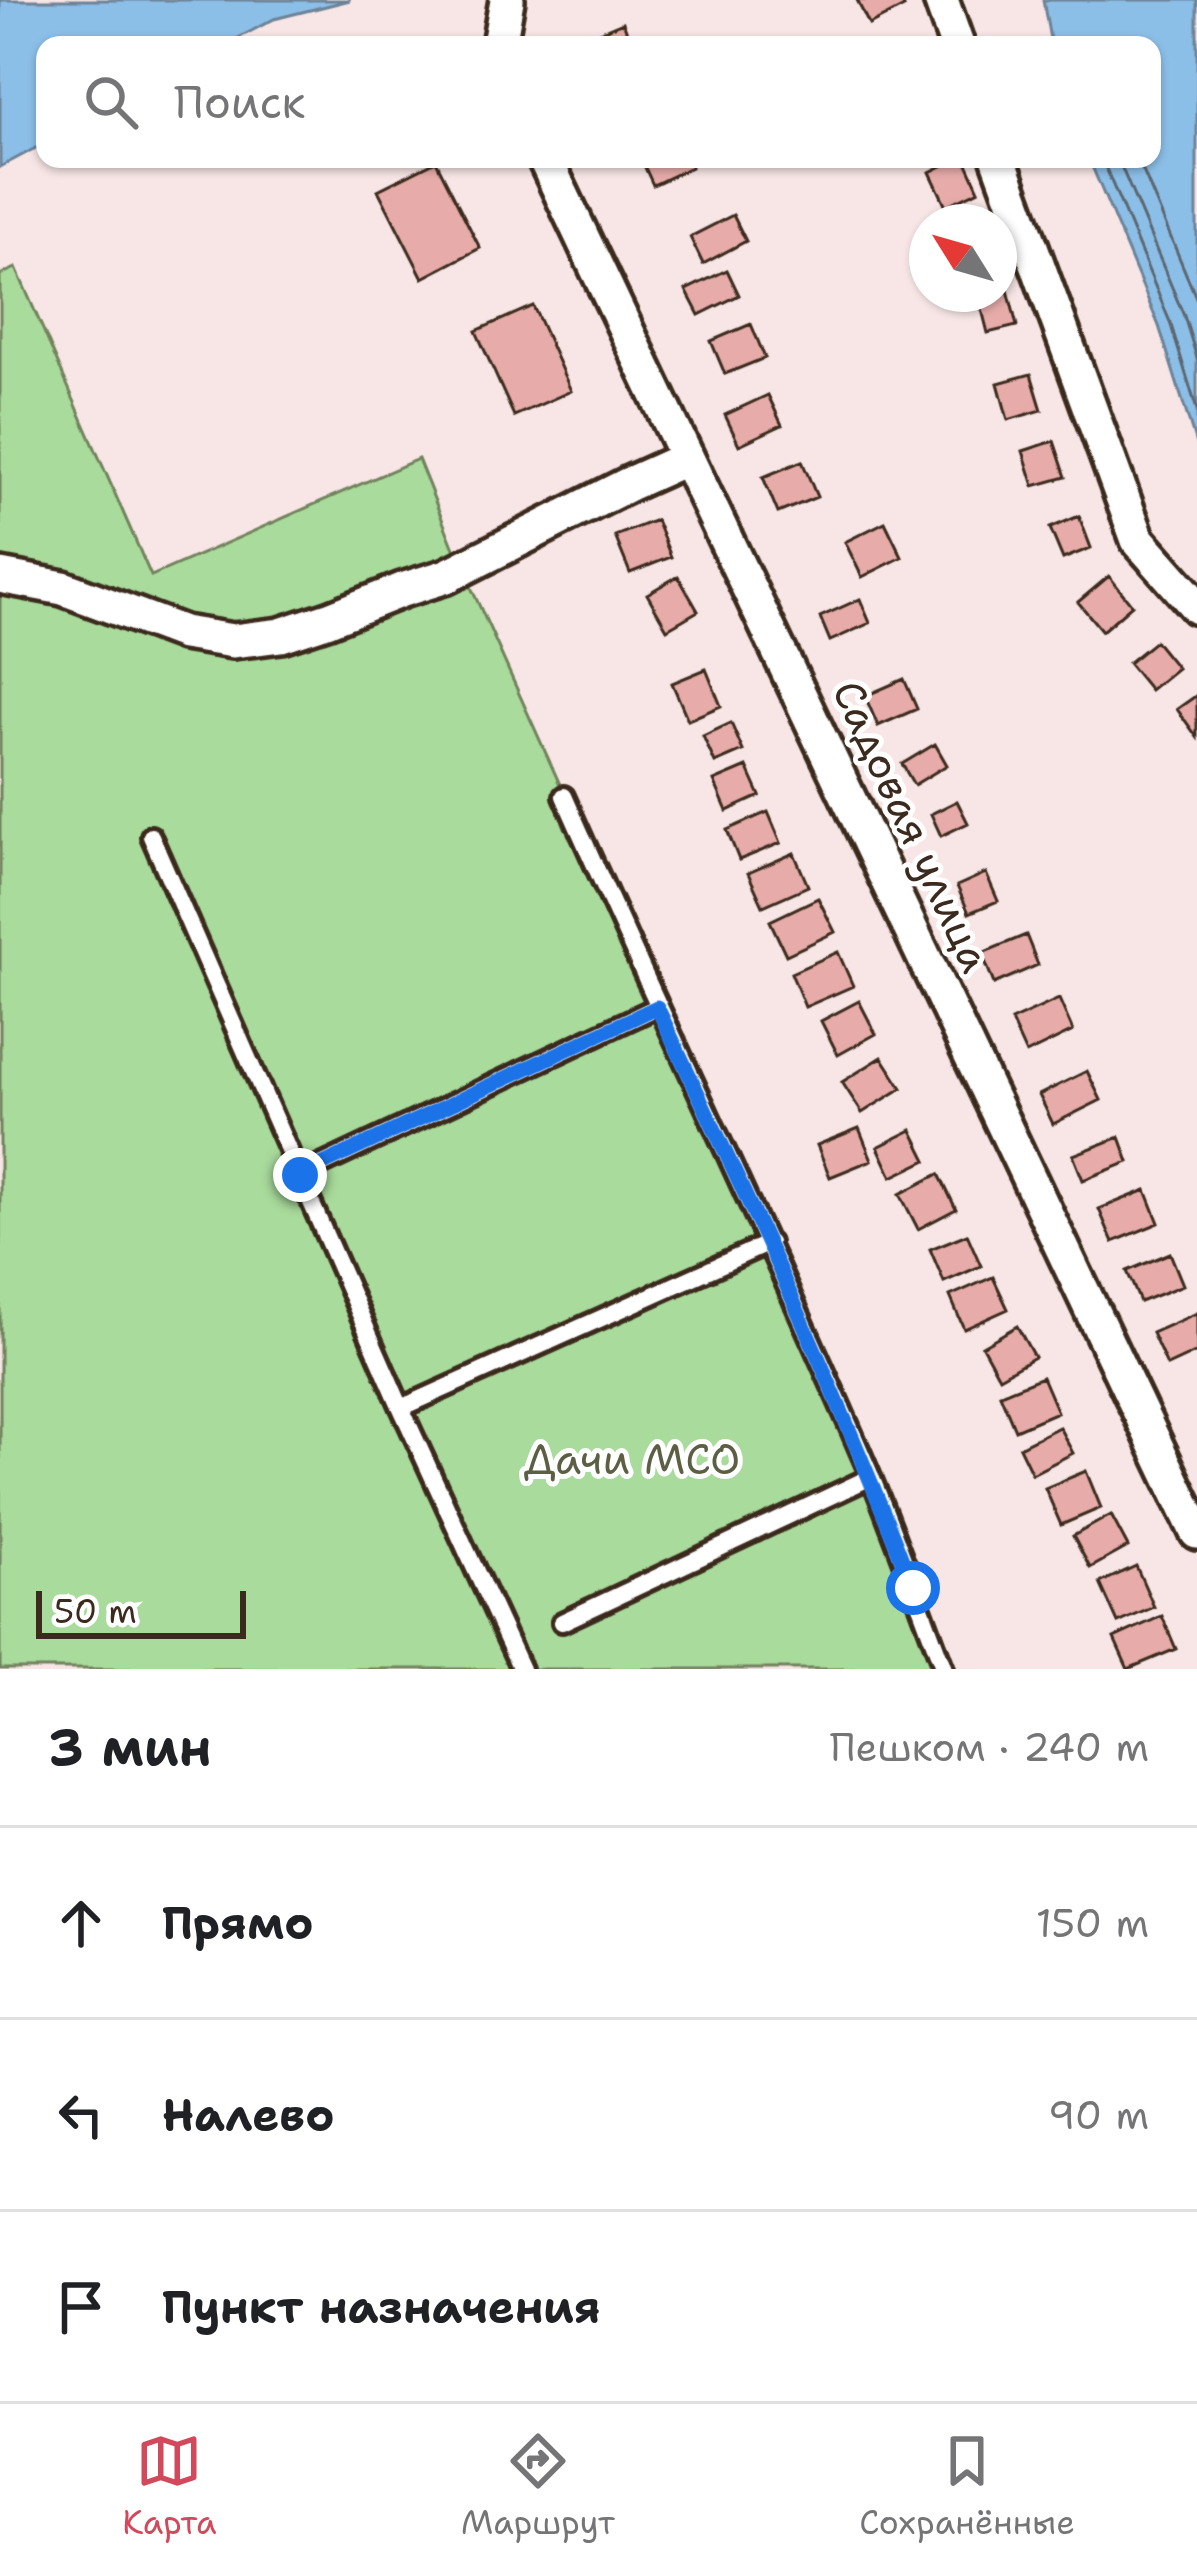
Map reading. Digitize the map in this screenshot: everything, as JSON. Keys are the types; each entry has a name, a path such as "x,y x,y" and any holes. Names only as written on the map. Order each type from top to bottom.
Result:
{"street":[{"path":"501,36 507,0"},
{"path":"941,0 954,36"},
{"name":"Садовая улица","path":"549,168 1197,1532"},
{"path":"1002,168 1138,540 1197,607"},
{"path":"0,576 63,589 183,633 232,641 281,635 447,576 687,458"}],"lane":[{"path":"564,796 871,1477 944,1669"},
{"path":"151,836 400,1408 520,1669"},
{"path":"300,1175 657,1007"},
{"path":"400,1408 769,1243"},
{"path":"562,1622 871,1477"}],"green space":[{"name":"Дачи МСО","path":"16,268 151,576 418,459 457,556 825,1373 937,1669 0,1669 0,275"}],"water":[{"path":"0,0 350,0 274,19 242,36 36,36 36,148 0,167"},
{"path":"1043,0 1197,0 1197,447 1159,326 1093,168 1161,168 1161,36 1049,36"}],"building":[{"path":"857,0 900,0 904,7 869,25"},
{"path":"623,22 628,36 590,36"},
{"path":"422,168 440,168 480,248 423,278 378,190"},
{"path":"645,168 689,168 653,185"},
{"path":"969,168 979,190 945,204 930,172"},
{"path":"733,215 746,241 703,264 690,237"},
{"path":"727,270 739,295 699,315 686,290"},
{"path":"533,306 571,391 514,416 476,331"},
{"path":"983,312 1014,312 1017,326 988,333"},
{"path":"751,324 765,358 725,374 711,341"},
{"path":"1031,374 1042,410 1008,420 998,383"},
{"path":"768,395 782,425 739,445 725,415"},
{"path":"1054,441 1066,477 1034,486 1023,451"},
{"path":"802,461 817,497 778,513 763,477"},
{"path":"1079,516 1091,548 1063,559 1050,528"},
{"path":"656,520 671,557 630,573 615,536"},
{"path":"885,522 902,557 862,577 845,542"},
{"path":"678,576 698,611 667,629 647,594"},
{"path":"1109,576 1132,605 1102,631 1078,602"},
{"path":"860,599 870,623 830,641 820,617"},
{"path":"1155,641 1177,668 1150,690 1128,663"},
{"path":"706,669 721,706 688,720 672,683"},
{"path":"904,679 917,709 878,726 865,696"},
{"path":"1197,695 1197,737 1177,709"},
{"path":"731,723 743,751 715,763 703,736"},
{"path":"935,744 947,765 914,785 902,764"},
{"path":"747,767 760,796 727,811 714,781"},
{"path":"957,801 968,823 941,836 931,814"},
{"path":"768,812 781,843 739,860 727,830"},
{"path":"794,853 808,886 763,906 748,873"},
{"path":"986,873 998,901 969,913 957,886"},
{"path":"818,898 835,932 786,955 770,921"},
{"path":"1026,935 1038,965 994,984 982,953"},
{"path":"838,952 853,986 805,1007 791,973"},
{"path":"1059,999 1073,1031 1026,1054 1011,1021"},
{"path":"859,1001 876,1034 838,1055 821,1021"},
{"path":"882,1057 902,1088 862,1113 842,1082"},
{"path":"1087,1071 1101,1100 1053,1124 1039,1095"},
{"path":"859,1128 872,1160 830,1177 817,1145"},
{"path":"912,1130 927,1160 892,1177 878,1147"},
{"path":"1120,1137 1129,1162 1083,1180 1073,1155"},
{"path":"939,1174 956,1209 918,1229 900,1194"},
{"path":"1146,1190 1159,1223 1113,1242 1099,1209"},
{"path":"967,1234 981,1266 944,1282 930,1249"},
{"path":"1170,1253 1183,1285 1140,1302 1127,1271"},
{"path":"993,1277 1008,1309 964,1329 950,1296"},
{"path":"1197,1313 1197,1352 1167,1366 1152,1333"},
{"path":"1017,1326 1034,1357 999,1377 982,1346"},
{"path":"1042,1377 1057,1412 1015,1430 1000,1394"},
{"path":"1059,1427 1073,1453 1032,1474 1019,1447"},
{"path":"1086,1471 1101,1508 1061,1525 1045,1488"},
{"path":"1111,1515 1128,1547 1090,1568 1073,1536"},
{"path":"1136,1566 1154,1607 1118,1623 1100,1583"},
{"path":"1162,1616 1176,1649 1128,1669 1114,1638"}],"route":[{"path":"300,1175 657,1007 769,1243 871,1477 913,1588"}]}
